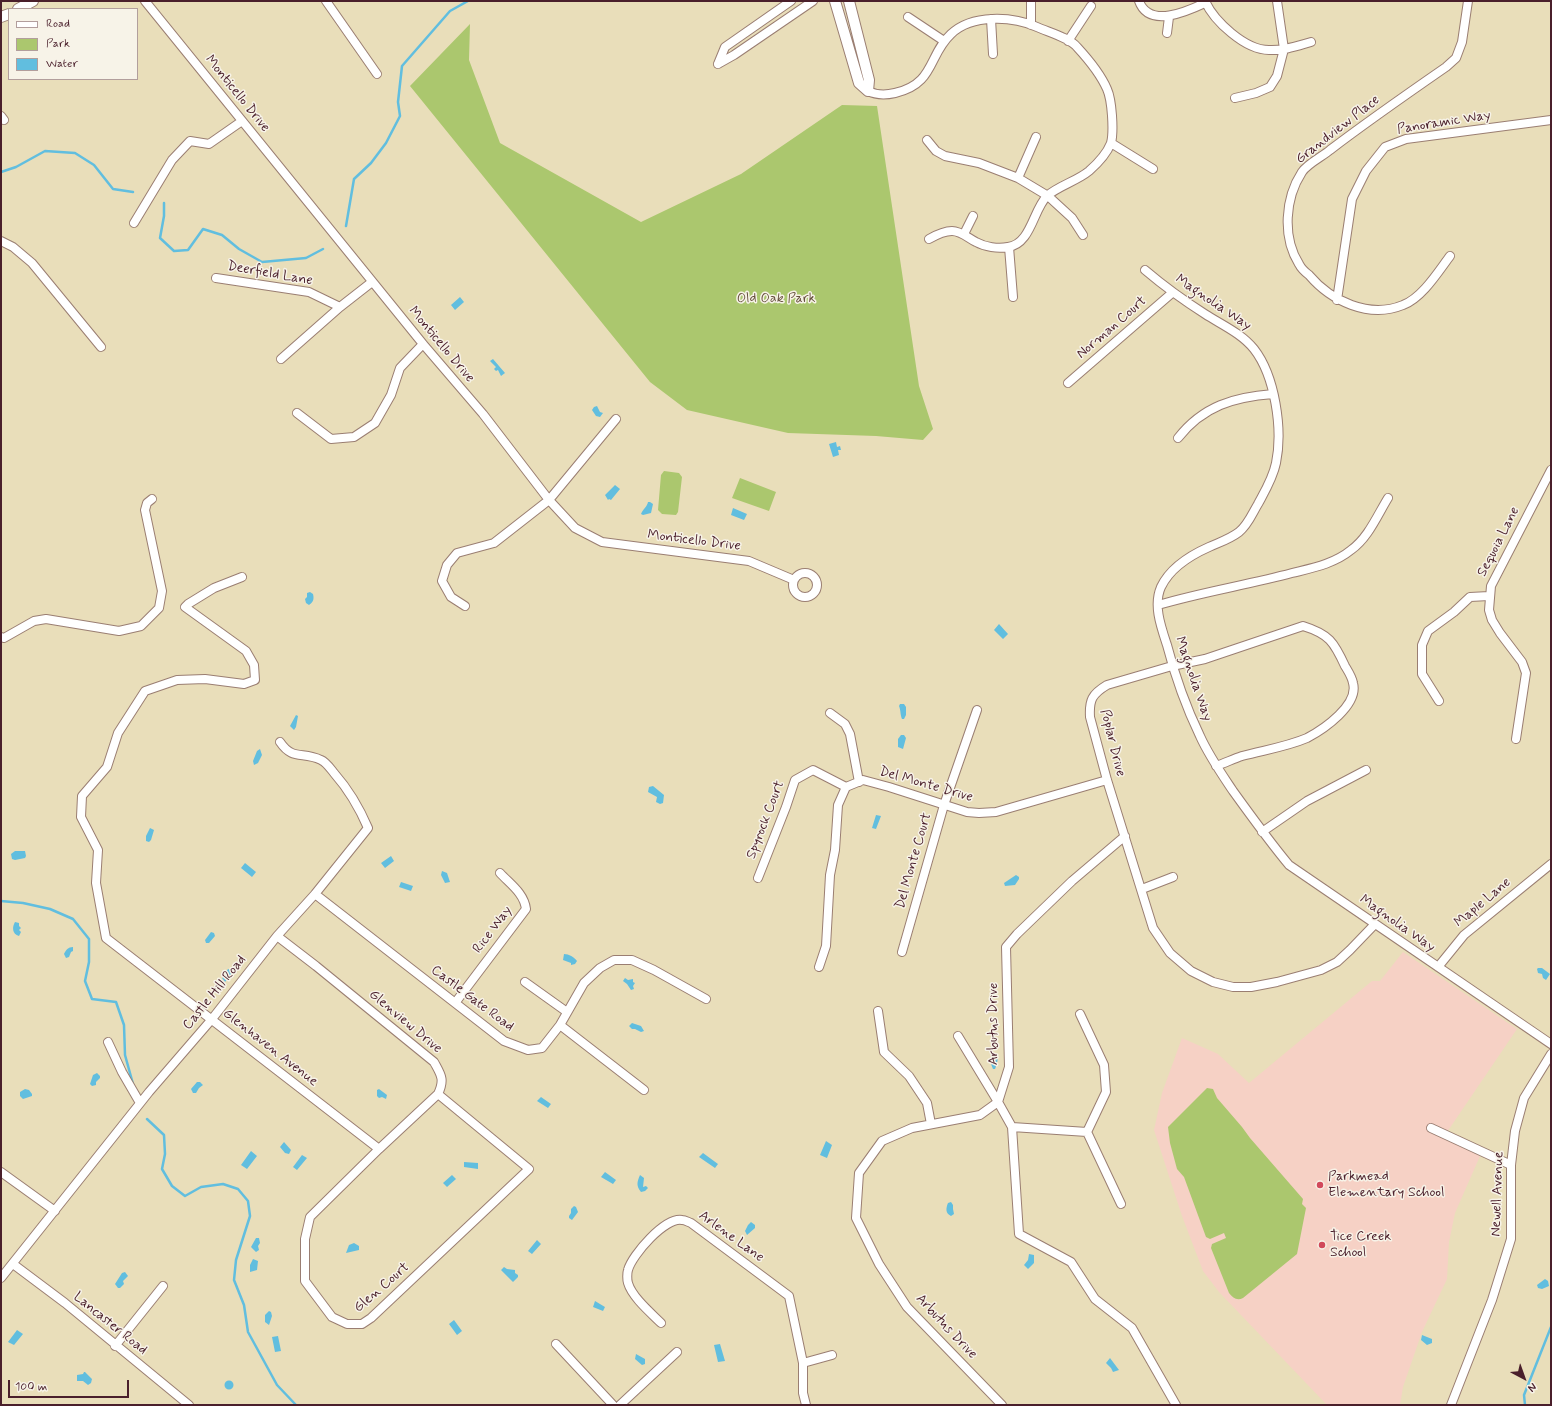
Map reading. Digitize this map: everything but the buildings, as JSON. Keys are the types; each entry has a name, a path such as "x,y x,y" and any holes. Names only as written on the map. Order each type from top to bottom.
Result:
{"street":[{"path":"20,8 33,1"},
{"name":"Monticello Drive","path":"145,1 372,282 483,414 549,500 575,528 602,542 677,553 749,561 794,580"},
{"path":"326,1 377,74"},
{"path":"791,1 725,48 718,64 734,55 813,1"},
{"path":"835,1 859,83 874,94 890,94 902,91 912,86 927,73 944,41 962,26 973,22 991,19 1032,25 1075,45 1098,72 1108,90 1112,115 1110,143 1101,159 1090,171 1048,196 1038,209 1026,234 1018,243 1010,248 992,248 977,243 964,234 952,231 939,234 929,239"},
{"path":"849,1 869,80 868,91"},
{"path":"1031,1 1032,25"},
{"path":"1139,1 1141,6 1151,14 1169,16 1188,11 1205,2 1221,24 1235,36 1248,44 1267,50 1284,49 1311,42"},
{"path":"1235,98 1256,93 1270,87 1277,76 1284,49 1277,1"},
{"name":"Grandview Place","path":"1450,256 1423,291 1404,305 1380,311 1361,308 1337,300 1315,283 1299,264 1290,240 1287,215 1292,191 1303,171 1356,130 1446,67 1456,58 1462,42 1468,1"},
{"path":"1068,41 1090,6"},
{"path":"1167,33 1169,16"},
{"path":"908,17 944,41"},
{"path":"991,19 993,54"},
{"name":"Panoramic Way","path":"1337,300 1352,199 1366,171 1385,147 1406,139 1551,120"},
{"path":"134,223 172,160 190,141 209,144 242,121"},
{"path":"1018,178 1036,137"},
{"path":"927,140 936,151 945,156 980,162 1018,178 1048,196 1072,218 1083,235"},
{"path":"1110,143 1153,169"},
{"path":"964,234 973,216"},
{"path":"1,241 13,247 32,263 101,347"},
{"path":"1010,248 1013,297"},
{"name":"Magnolia Way","path":"1145,270 1172,293 1235,332 1253,348 1265,367 1273,394 1278,423 1276,464 1269,484 1247,523 1241,531 1231,538 1207,548 1182,562 1169,574 1161,588 1158,604 1160,620 1172,666 1200,737 1216,766 1262,832 1289,866 1551,1044"},
{"name":"Deerfield Lane","path":"216,278 309,292 340,307"},
{"path":"281,359 340,307 372,282"},
{"name":"Norman Court","path":"1068,383 1172,293"},
{"path":"297,413 331,439 354,437 375,423 391,395 400,368 423,344"},
{"path":"1178,438 1188,426 1200,416 1218,405 1253,396 1273,394"},
{"path":"465,606 451,597 442,581 447,565 458,553 494,543 549,500 616,419"},
{"name":"Sequoia Lane","path":"1516,739 1526,673 1522,662 1492,620 1489,610 1489,596 1491,586 1551,470"},
{"path":"1158,604 1265,580 1333,561 1358,544 1368,531 1388,498"},
{"path":"1,637 4,638 11,635 34,621 46,619 119,631 141,626 159,608 162,592 145,510 147,503 152,499"},
{"name":"Glenhaven Avenue","path":"242,577 214,588 185,607 246,651 254,665 255,680 244,684 205,679 177,680 145,691 118,733 107,768 82,796 81,818 98,850 96,884 106,938 380,1149"},
{"path":"1439,701 1422,674 1422,645 1428,631 1454,612 1470,597 1489,596"},
{"name":"Poplar Drive","path":"1216,766 1241,757 1286,746 1308,737 1344,711 1353,697 1354,683 1342,658 1330,639 1320,631 1303,626 1206,659 1172,666 1107,685 1099,690 1092,698 1089,707 1090,717 1107,780 1153,928 1170,953 1191,971 1212,982 1232,987 1251,988 1278,982 1321,970 1337,962 1375,924"},
{"name":"Del Monte Court","path":"902,952 926,863 944,805 977,710"},
{"path":"830,713 845,724 850,734 859,782"},
{"name":"Castle Hill Road","path":"2,1276 55,1212 140,1104 212,1019 277,936 315,894 368,828 354,798 325,763 307,755 290,753 280,742"},
{"name":"Spyrock Court","path":"758,878 795,780 813,770 846,787"},
{"path":"1262,832 1307,800 1366,770"},
{"name":"Del Monte Drive","path":"846,787 862,780 967,812 979,813 996,812 1107,780"},
{"path":"819,967 826,946 830,875 835,850 838,805 846,787"},
{"name":"Arbutus Drive","path":"1002,1405 907,1307 879,1264 856,1218 860,1172 882,1141 912,1128 980,1115 998,1102 1009,1067 1006,947 1017,934 1072,881 1125,836"},
{"name":"Maple Lane","path":"1438,968 1464,935 1551,864"},
{"name":"Rice Way","path":"455,1003 526,909 525,901 518,891 500,873"},
{"path":"1142,890 1173,877"},
{"name":"Castle Gate Road","path":"315,894 504,1041 528,1050 542,1048 560,1025 584,983 600,968 614,960 632,960 654,970 706,999"},
{"name":"Glenview Drive","path":"277,936 434,1062 443,1078 442,1087 438,1094"},
{"path":"525,982 567,1012"},
{"path":"878,1010 884,1052 909,1076 927,1103 931,1124"},
{"path":"1080,1014 1104,1065 1106,1092 1087,1132"},
{"path":"560,1025 644,1090"},
{"path":"958,1036 1012,1127 1019,1234 1071,1262 1095,1299 1132,1328 1176,1405"},
{"path":"108,1042 122,1072 140,1104"},
{"name":"Newell Avenue","path":"1451,1405 1492,1300 1511,1239 1511,1165 1515,1131 1524,1098 1551,1054"},
{"name":"Glen Court","path":"438,1094 529,1169 371,1318 362,1324 347,1324 332,1317 305,1281 305,1240 310,1217 438,1094"},
{"path":"1012,1127 1087,1132"},
{"path":"1431,1128 1511,1165"},
{"path":"1087,1132 1120,1204"},
{"path":"1,1172 55,1212"},
{"name":"Arlene Lane","path":"661,1323 634,1294 628,1283 627,1271 640,1250 660,1228 674,1221 682,1220 691,1224 789,1296 803,1363 803,1393 806,1405"},
{"name":"Lancaster Road","path":"13,1264 64,1303 189,1405"},
{"path":"116,1346 163,1286"},
{"path":"556,1344 613,1405"},
{"path":"620,1405 678,1352"},
{"path":"803,1363 832,1355"}],"shaded area":[{"name":"Parkmead Elementary School","path":"1403,952 1517,1029 1443,1138 1480,1156 1455,1213 1449,1242 1447,1279 1422,1332 1403,1387 1400,1405 1327,1405 1219,1292 1203,1271 1182,1216 1154,1130 1162,1093 1182,1038 1218,1054 1249,1083 1372,981 1380,981"}],"green space":[{"name":"Old Oak Park","path":"470,24 469,60 500,143 641,222 741,174 842,105 877,106 919,386 933,429 923,440 876,436 788,433 687,410 650,382 410,86"},
{"path":"664,471 679,473 682,477 678,512 676,515 662,514 658,510 661,475"},
{"path":"740,478 776,492 769,511 732,498"},
{"path":"1207,1088 1213,1089 1217,1098 1303,1199 1302,1204 1306,1208 1297,1254 1243,1298 1239,1299 1234,1298 1229,1293 1211,1248 1212,1244 1226,1238 1224,1233 1210,1239 1206,1237 1184,1177 1177,1169 1170,1143 1168,1127"}],"water":[{"path":"460,297 464,302 455,310 451,305"},
{"path":"493,359 505,373 501,376 498,370 496,371 494,369 496,367 490,361"},
{"path":"597,406 600,412 603,413 600,417 596,416 592,410"},
{"path":"836,442 837,447 840,446 841,450 838,450 839,455 833,457 829,444"},
{"path":"615,485 620,489 611,500 608,500 605,495"},
{"path":"648,502 653,504 651,513 643,515 641,514"},
{"path":"733,508 747,514 744,520 731,515"},
{"path":"310,592 313,594 313,601 309,605 306,603 305,599 307,597 307,593"},
{"path":"999,624 1008,634 1003,639 994,630"},
{"path":"900,704 904,704 906,707 906,715 904,719 901,717"},
{"path":"296,715 298,716 294,730 290,726"},
{"path":"901,735 904,735 906,738 903,749 898,747 898,739"},
{"path":"260,749 262,755 258,763 254,765 253,761 257,751"},
{"path":"653,786 664,795 663,803 660,804 656,802 657,797 648,792 649,787"},
{"path":"876,815 881,816 876,829 872,828"},
{"path":"150,828 154,830 149,842 146,841 146,836"},
{"path":"15,851 25,851 25,858 15,860 12,859 11,854"},
{"path":"391,856 394,861 385,868 381,863"},
{"path":"245,863 256,872 252,877 241,868"},
{"path":"442,871 447,873 450,882 445,883 441,875"},
{"path":"1016,875 1019,879 1015,885 1005,886 1004,883"},
{"path":"401,882 413,886 411,891 399,887"},
{"path":"15,922 19,923 21,928 19,930 21,932 19,936 15,934 13,930"},
{"path":"211,932 214,933 215,936 209,943 206,943 205,940"},
{"path":"73,947 73,951 69,957 66,958 64,954 68,948"},
{"path":"564,954 570,955 574,958 577,961 575,964 571,965 571,963 563,960"},
{"path":"1538,968 1542,968 1550,974 1546,980 1543,978 1542,974 1538,973"},
{"path":"228,969 231,970 231,975 225,982 222,978"},
{"path":"625,978 628,980 633,979 633,982 635,983 633,986 634,989 631,990 623,981"},
{"path":"632,1023 641,1026 644,1031 641,1032 632,1029 629,1026"},
{"path":"993,1054 998,1056 995,1069 993,1069 991,1064"},
{"path":"97,1073 100,1078 96,1082 96,1085 92,1086 90,1084 93,1075"},
{"path":"197,1082 200,1082 203,1085 196,1093 193,1093 191,1089"},
{"path":"25,1089 29,1090 32,1096 23,1099 20,1096 20,1092"},
{"path":"379,1089 387,1095 386,1099 382,1097 379,1098 377,1096 377,1090"},
{"path":"541,1097 551,1104 548,1108 537,1101"},
{"path":"826,1141 832,1145 827,1158 820,1155"},
{"path":"284,1142 291,1150 289,1154 285,1153 280,1147"},
{"path":"251,1151 257,1156 247,1169 241,1165"},
{"path":"703,1153 718,1164 715,1168 699,1157"},
{"path":"302,1155 307,1158 297,1170 293,1167"},
{"path":"464,1162 478,1163 478,1169 464,1167"},
{"path":"605,1172 616,1180 613,1184 601,1177"},
{"path":"452,1175 456,1179 447,1187 443,1183"},
{"path":"640,1175 644,1178 643,1187 646,1186 648,1188 641,1192 638,1188 638,1180"},
{"path":"951,1202 953,1205 954,1214 951,1216 946,1209 948,1203"},
{"path":"574,1206 578,1212 572,1220 569,1216 571,1209"},
{"path":"751,1222 755,1225 755,1228 747,1235 745,1231"},
{"path":"256,1238 259,1238 260,1243 258,1246 259,1250 256,1252 251,1247"},
{"path":"537,1240 541,1244 532,1254 528,1251"},
{"path":"354,1243 359,1246 359,1250 346,1253 349,1245"},
{"path":"1029,1254 1034,1255 1034,1263 1028,1269 1024,1265 1028,1260"},
{"path":"253,1259 258,1261 257,1270 250,1272 250,1265"},
{"path":"504,1267 515,1270 515,1273 518,1275 513,1282 501,1270"},
{"path":"125,1272 128,1276 123,1281 124,1284 118,1288 115,1284 122,1273"},
{"path":"1545,1279 1548,1281 1549,1286 1542,1289 1538,1288 1537,1285"},
{"path":"595,1301 605,1307 603,1311 593,1307"},
{"path":"269,1311 271,1312 272,1316 269,1325 265,1322 265,1315"},
{"path":"454,1320 462,1331 457,1335 449,1324"},
{"path":"17,1330 23,1334 14,1345 8,1342"},
{"path":"1422,1335 1432,1339 1432,1343 1427,1345 1421,1340"},
{"path":"278,1336 281,1351 275,1352 272,1337"},
{"path":"720,1344 725,1361 718,1362 714,1345"},
{"path":"636,1354 645,1359 645,1364 642,1365 635,1359"},
{"path":"1110,1358 1119,1370 1113,1372 1106,1363"},
{"path":"84,1372 92,1379 91,1383 88,1385 83,1381 77,1381 77,1375 83,1374"},
{"path":"229,1380 234,1385 229,1390 224,1385"}],"waterway":[{"path":"346,226 354,179 371,163 386,143 400,116 398,102 402,66 450,11 468,1"},
{"path":"1,172 16,167 45,151 75,153 94,165 113,189 133,192"},
{"path":"164,203 164,216 160,238 174,251 188,250 203,229 222,235 239,249 262,262 306,258 323,249"},
{"path":"1,901 23,903 50,909 73,919 89,939 89,962 85,981 92,999 116,1002 124,1025 125,1055 133,1084"},
{"path":"147,1119 164,1135 165,1154 162,1169 172,1186 185,1196 201,1187 223,1184 238,1189 248,1201 250,1216 236,1260 234,1280 244,1305 248,1332 277,1385 296,1405"},
{"path":"1525,1405 1524,1395 1551,1327"}],"place":[{"name":"Parkmead Elementary School","path":"1320,1185"},
{"name":"Tice Creek School","path":"1322,1245"}]}
